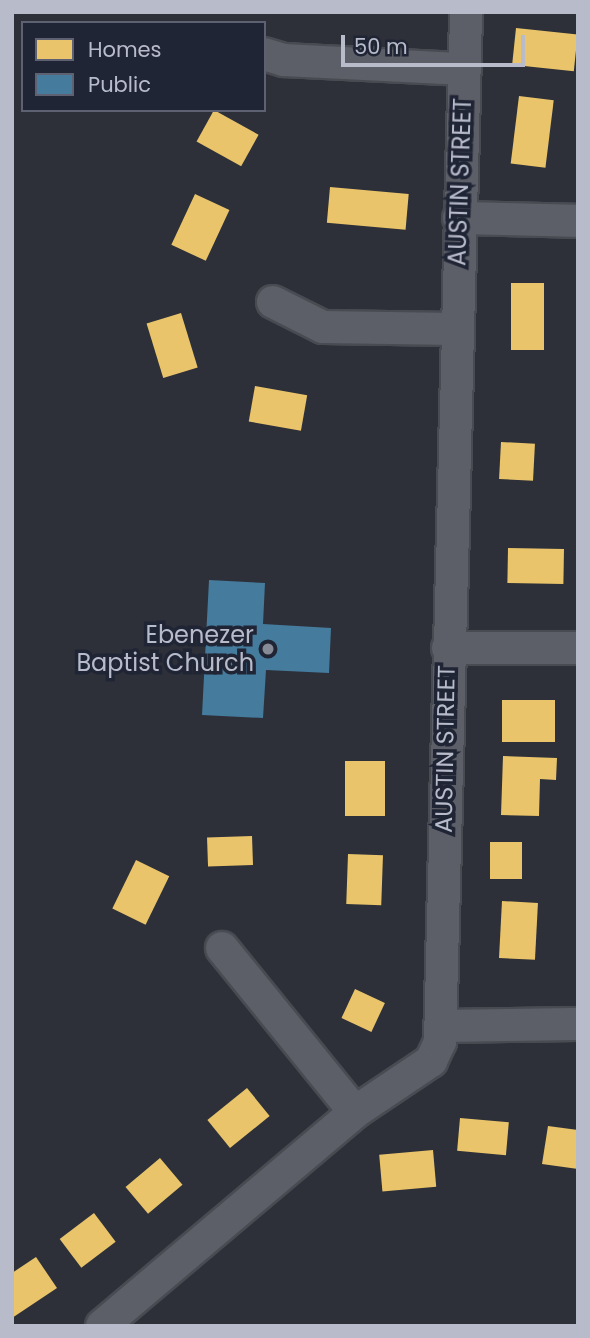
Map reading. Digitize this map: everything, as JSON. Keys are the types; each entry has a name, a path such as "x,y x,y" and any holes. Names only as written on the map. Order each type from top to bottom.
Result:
{"street":[{"name":"AUSTIN STREET","path":"102,1326 355,1112 431,1061 440,1042 455,329 466,12"},
{"path":"266,55 284,60 464,69"},
{"path":"459,218 578,221"},
{"path":"273,302 323,327 455,329"},
{"path":"448,648 578,648"},
{"path":"222,948 355,1112"},
{"path":"440,1026 578,1024"}],"building: Homes":[{"path":"516,28 578,34 574,71 512,65"},
{"path":"519,96 554,100 545,168 511,163"},
{"path":"213,112 259,135 241,166 197,141"},
{"path":"330,187 409,194 406,230 327,223"},
{"path":"195,194 229,210 206,261 171,245"},
{"path":"511,283 544,283 544,350 511,350"},
{"path":"181,313 198,368 163,378 147,324"},
{"path":"255,386 307,395 301,431 249,421"},
{"path":"501,442 535,444 533,481 499,479"},
{"path":"508,548 564,549 563,584 507,583"},
{"path":"502,700 555,700 555,742 502,742"},
{"path":"503,756 557,758 556,780 540,779 539,816 501,815"},
{"path":"345,761 385,761 385,816 345,816"},
{"path":"252,836 253,865 208,867 207,838"},
{"path":"490,842 522,842 522,879 490,879"},
{"path":"348,854 383,855 381,905 346,904"},
{"path":"136,860 169,876 146,925 112,909"},
{"path":"502,901 538,903 535,960 499,958"},
{"path":"355,989 385,1003 371,1032 341,1018"},
{"path":"247,1088 270,1116 230,1148 207,1120"},
{"path":"460,1118 509,1122 506,1155 457,1151"},
{"path":"548,1126 578,1130 578,1169 542,1164"},
{"path":"433,1150 436,1187 382,1192 379,1155"},
{"path":"160,1158 182,1185 148,1214 126,1187"},
{"path":"94,1213 116,1242 81,1268 60,1239"},
{"path":"36,1257 57,1288 12,1318 12,1273"}],"building: Public":[{"name":"Ebenezer Baptist Church","path":"209,580 265,583 263,624 331,628 329,673 266,670 263,718 202,715"}],"place":[{"name":"Ebenezer Baptist Church","path":"268,649"}]}
